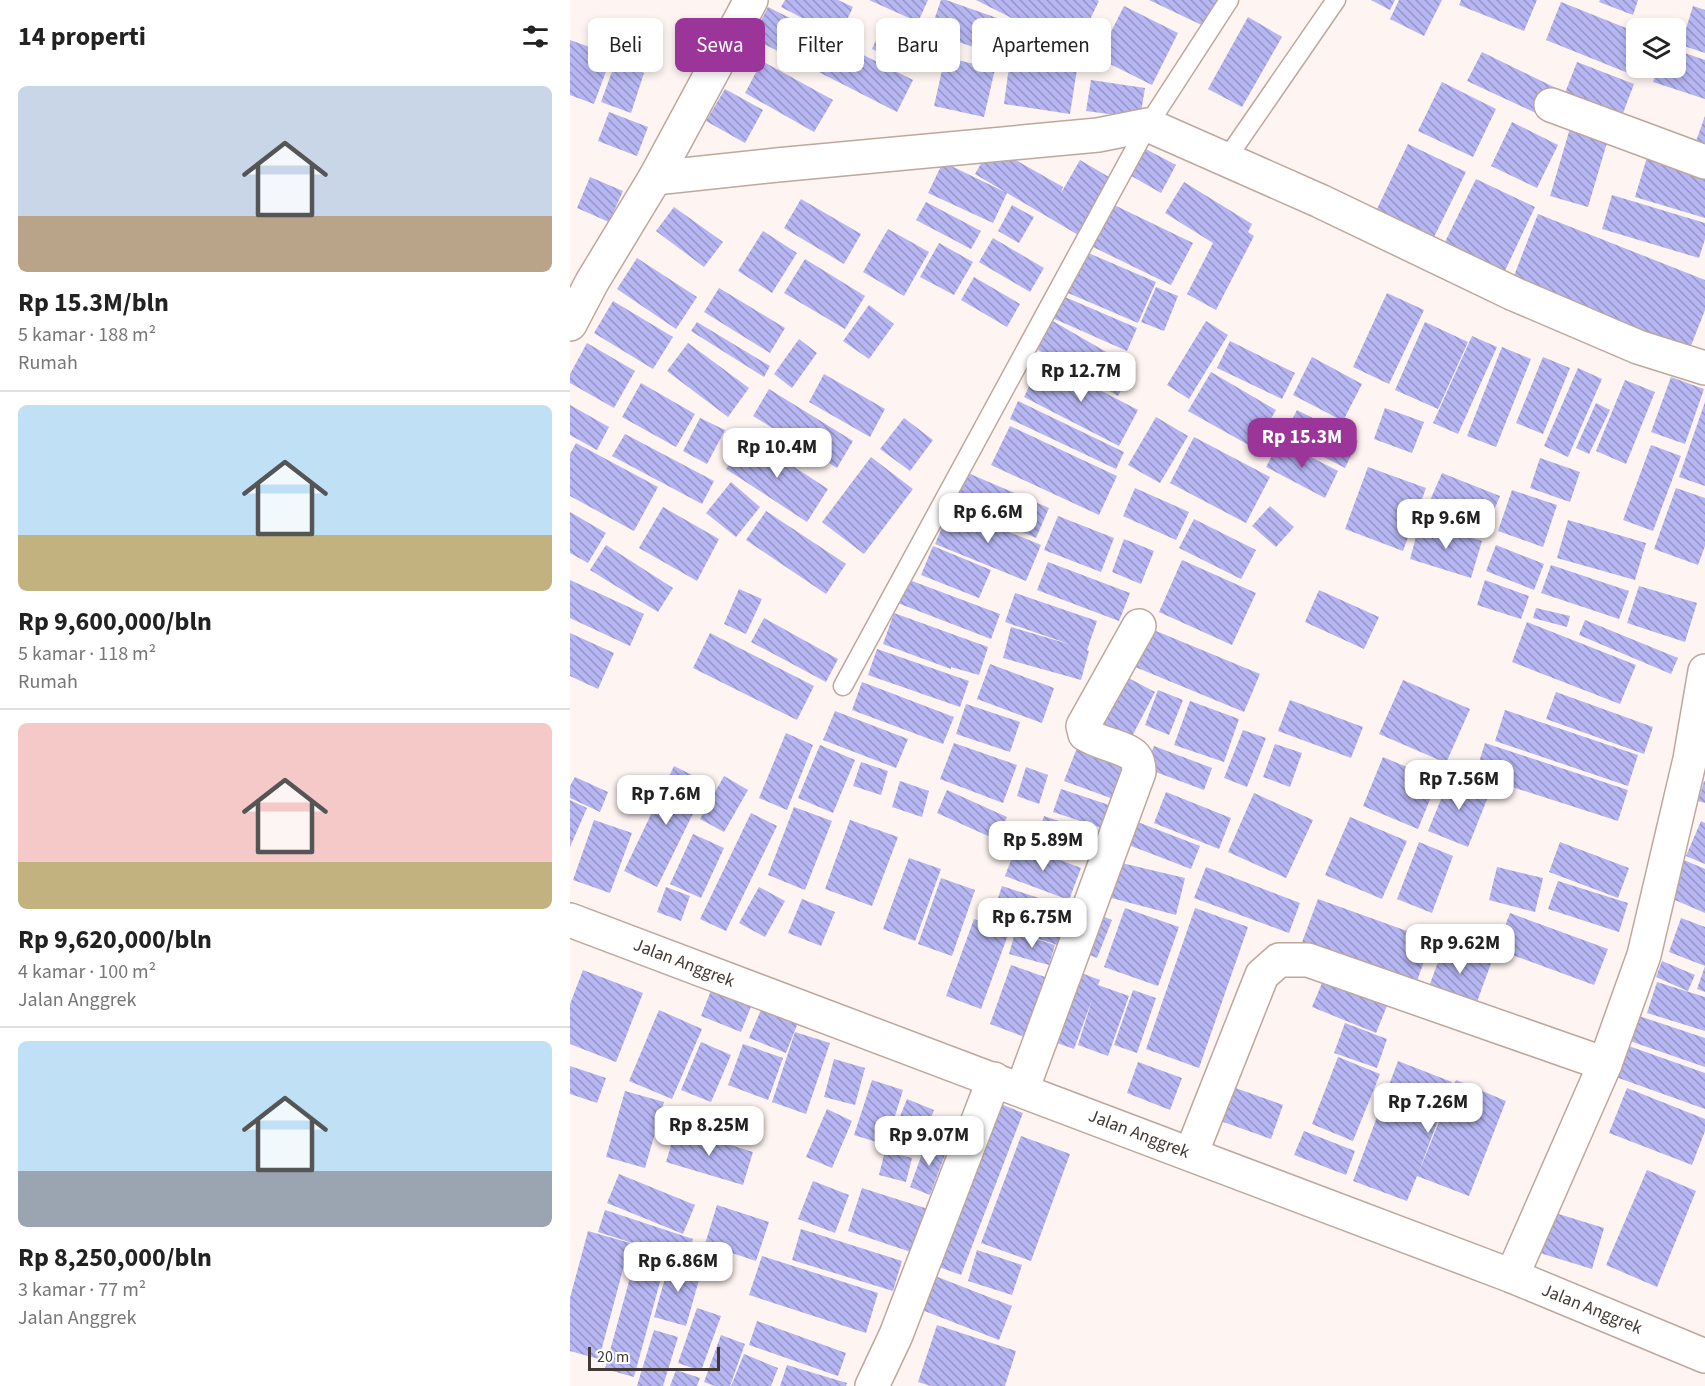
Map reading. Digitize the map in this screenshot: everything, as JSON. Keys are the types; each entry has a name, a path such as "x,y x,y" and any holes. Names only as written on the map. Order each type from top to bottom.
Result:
{"street":[{"path":"570,324 592,282 655,178 751,0"},
{"path":"1551,105 1705,162"},
{"path":"655,178 1098,135 1148,125 1225,161 1320,201 1514,294 1638,347 1705,368"},
{"path":"872,1386 1008,1084 1139,772 1138,761 1132,754 1094,740 1085,734 1083,726 1139,626"},
{"path":"1512,1276 1605,1064 1644,954 1690,759 1705,671"},
{"name":"Jalan Anggrek","path":"573,930 1008,1084 1512,1276 1705,1356"},
{"path":"1191,1154 1262,975 1279,960 1308,960 1605,1064"}],"lane":[{"path":"843,686 1148,125 1229,0"},
{"path":"1225,161 1336,0"}],"building":[{"path":"785,0 838,0 853,7 848,18 802,18 781,7"},
{"path":"869,0 928,0 920,18 909,18"},
{"path":"941,0 946,0 997,18 972,18 972,47 960,42 960,18 935,18"},
{"path":"976,0 1099,1 1091,18 1012,18"},
{"path":"1149,0 1221,0 1208,28"},
{"path":"1371,0 1395,0 1390,10"},
{"path":"1399,0 1442,0 1424,36 1390,19"},
{"path":"1461,0 1537,0 1524,31 1459,5"},
{"path":"1600,0 1638,0 1633,15 1599,2"},
{"path":"1561,2 1626,28 1626,72 1546,40"},
{"path":"1124,6 1178,33 1152,85 1111,64 1111,32"},
{"path":"1693,6 1705,10 1705,53 1686,47 1686,29"},
{"path":"768,7 790,18 777,18 777,51 765,45 765,18 762,18"},
{"path":"1248,17 1282,37 1242,107 1208,89"},
{"path":"570,40 588,46 588,72 606,72 594,104 570,95"},
{"path":"1482,52 1556,88 1542,116 1467,81"},
{"path":"1686,53 1705,60 1705,99 1653,82 1654,78 1686,78"},
{"path":"864,55 876,61 876,72 897,72 913,80 897,112 819,72 864,72"},
{"path":"960,61 972,63 972,72 994,72 984,117 934,106 942,72 960,72"},
{"path":"1577,62 1634,84 1620,121 1563,98"},
{"path":"765,63 777,69 777,72 782,72 833,100 814,132 745,93 756,72 765,72"},
{"path":"612,72 644,73 631,113 601,102"},
{"path":"1008,72 1077,72 1070,114 1004,104"},
{"path":"1091,80 1145,88 1140,118 1086,111"},
{"path":"1442,82 1496,109 1473,157 1418,131"},
{"path":"725,89 763,110 745,143 706,121"},
{"path":"609,112 648,127 637,156 598,141"},
{"path":"1705,116 1705,148 1695,144"},
{"path":"1512,122 1558,145 1537,188 1491,166"},
{"path":"1571,125 1609,136 1588,207 1550,196"},
{"path":"1408,144 1466,172 1434,237 1377,209"},
{"path":"991,146 1063,187 1061,193 1080,160 1114,180 1080,236 975,174"},
{"path":"1142,147 1176,165 1161,193 1128,174"},
{"path":"1648,154 1705,170 1705,218 1635,197"},
{"path":"943,162 1007,193 993,223 928,193"},
{"path":"590,177 623,191 609,222 577,208"},
{"path":"1476,179 1535,207 1502,277 1442,248"},
{"path":"1184,182 1252,224 1248,232 1254,236 1216,310 1187,294 1213,243 1165,213"},
{"path":"1612,195 1705,223 1705,239 1699,258 1602,229"},
{"path":"801,199 861,234 844,264 784,228"},
{"path":"926,202 981,231 971,249 916,220"},
{"path":"1112,204 1193,243 1171,285 1091,246"},
{"path":"1012,205 1034,217 1019,243 998,231"},
{"path":"674,207 723,242 704,267 656,231"},
{"path":"1538,214 1705,280 1705,310 1687,356 1510,286"},
{"path":"888,229 929,252 904,296 863,272"},
{"path":"763,231 797,253 772,293 738,271"},
{"path":"993,238 1044,268 1030,292 979,262"},
{"path":"939,243 973,262 954,295 920,277"},
{"path":"1086,252 1156,282 1138,323 1068,293"},
{"path":"637,258 697,297 676,329 617,289"},
{"path":"805,259 865,296 845,329 784,293"},
{"path":"974,277 1020,304 1007,327 961,300"},
{"path":"1156,287 1178,296 1164,331 1141,322"},
{"path":"719,288 785,328 770,353 704,312"},
{"path":"1387,293 1424,310 1389,384 1353,367"},
{"path":"1058,294 1137,328 1127,351 1048,316"},
{"path":"613,301 673,337 653,369 594,333"},
{"path":"869,305 894,324 869,359 843,341"},
{"path":"1051,320 1134,368 1118,396 1035,348"},
{"path":"1206,321 1228,335 1189,399 1167,385"},
{"path":"697,322 770,366 764,377 691,331"},
{"path":"1425,322 1468,342 1438,409 1395,390"},
{"path":"1472,336 1497,347 1458,434 1433,423"},
{"path":"799,339 817,353 792,388 774,374"},
{"path":"1230,341 1295,373 1282,399 1217,368"},
{"path":"587,343 635,371 614,408 570,383 570,374"},
{"path":"688,343 749,388 728,417 667,371"},
{"path":"1502,347 1531,359 1496,447 1467,436"},
{"path":"1312,357 1362,384 1343,421 1293,395"},
{"path":"1543,357 1570,368 1543,434 1516,423"},
{"path":"1042,360 1138,410 1119,446 1024,397"},
{"path":"1578,368 1602,379 1568,457 1544,446"},
{"path":"1211,372 1276,410 1254,448 1188,411"},
{"path":"824,374 885,409 870,437 809,402"},
{"path":"1671,377 1704,389 1685,444 1651,432"},
{"path":"1625,380 1655,392 1626,464 1596,451"},
{"path":"641,383 695,414 676,447 622,417"},
{"path":"769,389 853,441 837,468 753,416"},
{"path":"1018,401 1124,452 1116,469 1010,419"},
{"path":"1705,402 1705,486 1679,477"},
{"path":"1596,403 1610,410 1589,454 1576,448"},
{"path":"570,405 609,427 597,450 570,435"},
{"path":"1385,408 1424,422 1412,453 1374,439"},
{"path":"1297,410 1358,441 1345,468 1284,436"},
{"path":"1156,417 1188,436 1160,483 1128,465"},
{"path":"700,418 725,430 707,464 683,451"},
{"path":"904,418 933,440 910,471 880,449"},
{"path":"1010,426 1117,476 1099,515 991,465"},
{"path":"625,434 714,481 702,504 612,456"},
{"path":"748,437 828,489 807,522 726,469"},
{"path":"1194,437 1270,477 1246,523 1170,483"},
{"path":"1280,441 1338,471 1325,498 1266,467"},
{"path":"576,443 658,487 634,531 570,496 570,454"},
{"path":"1651,445 1681,456 1653,531 1623,520"},
{"path":"871,457 913,489 864,554 822,522"},
{"path":"1540,458 1580,472 1570,502 1530,488"},
{"path":"1368,467 1426,488 1403,551 1345,529"},
{"path":"961,470 1049,508 1036,538 948,499"},
{"path":"1442,473 1500,496 1483,536 1425,512"},
{"path":"731,482 760,507 736,537 706,513"},
{"path":"1135,488 1189,512 1176,540 1123,516"},
{"path":"1676,488 1705,498 1705,546 1698,565 1654,549"},
{"path":"1512,490 1557,505 1543,547 1498,531"},
{"path":"1270,506 1294,527 1276,547 1252,526"},
{"path":"663,507 719,539 697,581 639,548"},
{"path":"950,508 1041,545 1026,581 935,544"},
{"path":"766,511 846,564 826,594 746,540"},
{"path":"570,512 606,533 588,563 570,553"},
{"path":"1058,516 1114,538 1101,572 1044,550"},
{"path":"1194,519 1256,550 1241,579 1179,548"},
{"path":"1568,520 1646,543 1635,580 1557,558"},
{"path":"1420,522 1482,541 1471,578 1410,559"},
{"path":"1124,539 1154,551 1141,584 1112,572"},
{"path":"606,545 673,588 658,612 590,570"},
{"path":"1496,545 1544,564 1534,590 1486,571"},
{"path":"933,546 991,570 979,598 921,575"},
{"path":"1182,560 1256,593 1232,645 1159,612"},
{"path":"1048,562 1130,593 1119,621 1037,590"},
{"path":"1551,565 1629,591 1619,619 1541,593"},
{"path":"904,578 1000,614 991,639 895,602"},
{"path":"570,580 644,614 630,646 570,618"},
{"path":"1485,580 1529,596 1521,619 1477,605"},
{"path":"1639,586 1697,603 1685,642 1627,623"},
{"path":"739,589 762,599 746,634 724,624"},
{"path":"1319,590 1379,617 1364,649 1305,622"},
{"path":"1015,593 1097,621 1087,650 1089,651 1081,680 1003,658 1011,627 1072,645 1005,622"},
{"path":"1536,608 1570,616 1567,627 1533,618"},
{"path":"894,613 988,647 979,675 951,667 951,669 883,644"},
{"path":"764,618 838,659 826,682 751,642"},
{"path":"1585,620 1678,658 1671,674 1579,635"},
{"path":"1527,622 1636,665 1620,704 1512,662"},
{"path":"1144,626 1260,674 1244,712 1128,664"},
{"path":"570,633 614,653 598,689 570,676"},
{"path":"710,633 814,686 797,720 693,668"},
{"path":"877,649 969,681 960,707 868,675"},
{"path":"990,664 1054,688 1042,723 977,699"},
{"path":"1119,673 1155,692 1128,744 1091,724"},
{"path":"1403,680 1470,709 1446,763 1379,734"},
{"path":"862,682 954,717 943,744 852,710"},
{"path":"1158,690 1183,700 1169,735 1145,725"},
{"path":"1556,692 1653,727 1644,754 1546,719"},
{"path":"1290,700 1363,727 1351,758 1278,731"},
{"path":"1190,701 1239,719 1224,762 1174,745"},
{"path":"966,704 1020,722 1010,752 956,734"},
{"path":"1505,710 1638,755 1628,786 1495,741"},
{"path":"835,711 908,739 896,768 823,740"},
{"path":"1243,730 1266,738 1247,787 1224,778"},
{"path":"786,733 813,745 787,810 759,798"},
{"path":"954,743 1017,765 1003,803 940,779"},
{"path":"1485,743 1628,790 1618,821 1475,775"},
{"path":"1275,744 1302,753 1290,787 1263,777"},
{"path":"820,745 855,760 833,813 798,798"},
{"path":"1154,746 1212,768 1204,790 1145,768"},
{"path":"1077,748 1129,767 1116,800 1064,781"},
{"path":"1383,757 1438,780 1418,829 1363,806"},
{"path":"861,762 888,771 881,795 853,786"},
{"path":"674,766 708,783 657,887 624,871"},
{"path":"1026,767 1048,775 1039,804 1017,796"},
{"path":"1451,775 1490,792 1468,847 1428,831"},
{"path":"724,776 748,790 724,832 700,819"},
{"path":"575,777 608,792 600,812 570,798 570,786"},
{"path":"900,781 929,791 922,817 892,807"},
{"path":"1705,781 1705,803 1698,801"},
{"path":"1061,789 1112,806 1105,829 1053,812"},
{"path":"947,790 1007,817 997,840 937,813"},
{"path":"1166,792 1231,818 1219,849 1154,823"},
{"path":"1254,793 1313,820 1286,878 1228,852"},
{"path":"570,800 587,808 570,847"},
{"path":"794,807 832,821 805,890 768,875"},
{"path":"751,813 777,826 726,931 700,919"},
{"path":"1044,816 1091,832 1082,860 1035,844"},
{"path":"1350,817 1407,841 1382,899 1325,875"},
{"path":"594,820 632,833 610,893 573,880"},
{"path":"850,820 898,837 872,906 825,889"},
{"path":"1135,821 1200,846 1191,869 1126,844"},
{"path":"1701,821 1705,823 1705,864 1686,856"},
{"path":"693,834 724,848 701,898 670,884"},
{"path":"1419,842 1453,856 1432,913 1397,899"},
{"path":"1560,842 1629,868 1618,898 1549,872"},
{"path":"1017,844 1081,868 1069,900 1005,876"},
{"path":"909,858 941,869 915,941 883,929"},
{"path":"1684,860 1705,869 1705,913 1668,897"},
{"path":"1113,861 1185,878 1176,915 1104,896"},
{"path":"1206,867 1300,903 1289,933 1194,898"},
{"path":"1497,867 1543,878 1535,912 1489,900"},
{"path":"941,878 975,890 952,956 918,944"},
{"path":"1558,881 1628,903 1619,932 1548,909"},
{"path":"1002,886 1069,908 1057,945 990,922"},
{"path":"666,887 690,896 681,921 657,912"},
{"path":"759,887 785,901 765,937 739,923"},
{"path":"802,899 835,912 821,946 788,933"},
{"path":"1318,899 1432,940 1415,986 1301,945"},
{"path":"1125,908 1179,927 1158,986 1104,967"},
{"path":"1195,908 1248,927 1199,1068 1146,1049"},
{"path":"1090,911 1112,920 1097,958 1075,949"},
{"path":"1510,913 1608,949 1594,985 1496,949"},
{"path":"1681,918 1705,927 1705,966 1669,952"},
{"path":"974,919 1009,932 981,1009 946,996"},
{"path":"1015,933 1055,945 1049,965 1009,954"},
{"path":"1446,940 1493,958 1474,1010 1427,992"},
{"path":"1662,961 1695,975 1688,991 1656,977"},
{"path":"1011,965 1045,977 1025,1037 990,1024"},
{"path":"1705,966 1705,992 1697,989"},
{"path":"1068,968 1100,980 1098,985 1129,996 1108,1056 1078,1045 1092,1000 1074,1049 1043,1038"},
{"path":"583,970 643,993 616,1062 570,1044 570,1004"},
{"path":"1327,971 1391,996 1376,1033 1312,1007"},
{"path":"1657,982 1705,997 1705,1031 1647,1013"},
{"path":"712,988 752,1004 741,1032 701,1016"},
{"path":"1133,990 1156,998 1137,1053 1114,1045"},
{"path":"763,1005 799,1020 786,1053 749,1038"},
{"path":"659,1010 702,1029 672,1099 629,1081"},
{"path":"1633,1014 1705,1038 1705,1067 1624,1039"},
{"path":"1345,1023 1387,1039 1377,1068 1334,1053"},
{"path":"795,1032 830,1043 806,1114 772,1102"},
{"path":"701,1042 731,1055 711,1102 681,1090"},
{"path":"743,1044 783,1058 768,1100 728,1085"},
{"path":"1623,1044 1705,1073 1705,1109 1613,1076"},
{"path":"1338,1057 1380,1074 1353,1141 1312,1124"},
{"path":"834,1059 865,1068 855,1105 824,1097"},
{"path":"1398,1061 1452,1082 1418,1174 1456,1080 1506,1101 1469,1196 1417,1176 1407,1201 1353,1181"},
{"path":"1138,1062 1182,1078 1170,1110 1127,1093"},
{"path":"570,1066 606,1078 597,1103 570,1094"},
{"path":"872,1080 903,1090 886,1145 854,1135"},
{"path":"1227,1085 1283,1105 1271,1139 1215,1119"},
{"path":"1627,1088 1705,1119 1705,1131 1692,1165 1609,1133"},
{"path":"625,1091 664,1102 645,1168 606,1157"},
{"path":"907,1099 934,1110 918,1151 891,1139"},
{"path":"1001,1104 1023,1113 961,1275 939,1267"},
{"path":"827,1109 852,1121 832,1168 806,1157"},
{"path":"676,1128 753,1152 743,1185 666,1162"},
{"path":"1304,1131 1355,1151 1346,1175 1294,1155"},
{"path":"1021,1136 1070,1154 1031,1261 981,1243"},
{"path":"927,1140 948,1147 930,1195 910,1187"},
{"path":"885,1151 912,1158 906,1182 879,1175"},
{"path":"1647,1170 1696,1191 1657,1287 1606,1265"},
{"path":"619,1174 695,1205 683,1234 607,1203"},
{"path":"813,1181 849,1195 835,1233 798,1219"},
{"path":"862,1188 928,1209 914,1253 848,1231"},
{"path":"717,1205 769,1222 756,1261 705,1244"},
{"path":"605,1210 693,1239 686,1260 598,1232"},
{"path":"1552,1212 1604,1228 1592,1269 1540,1253"},
{"path":"801,1229 902,1261 893,1291 792,1260"},
{"path":"588,1231 630,1243 599,1359 570,1351 570,1298"},
{"path":"977,1250 1022,1265 1012,1295 968,1281"},
{"path":"762,1256 878,1293 866,1333 749,1295"},
{"path":"670,1261 702,1269 686,1326 654,1317"},
{"path":"634,1263 663,1271 634,1377 605,1369"},
{"path":"935,1276 1012,1306 999,1340 922,1310"},
{"path":"697,1308 721,1316 701,1371 678,1363"},
{"path":"757,1321 846,1353 838,1376 749,1345"},
{"path":"937,1325 1016,1351 1005,1386 931,1386 918,1382"},
{"path":"654,1330 678,1337 663,1386 637,1386"},
{"path":"721,1335 745,1344 730,1386 715,1386 704,1382"},
{"path":"744,1354 778,1368 771,1386 731,1386"},
{"path":"787,1365 847,1383 846,1386 780,1386"},
{"path":"676,1370 700,1378 697,1386 670,1386"}]}
